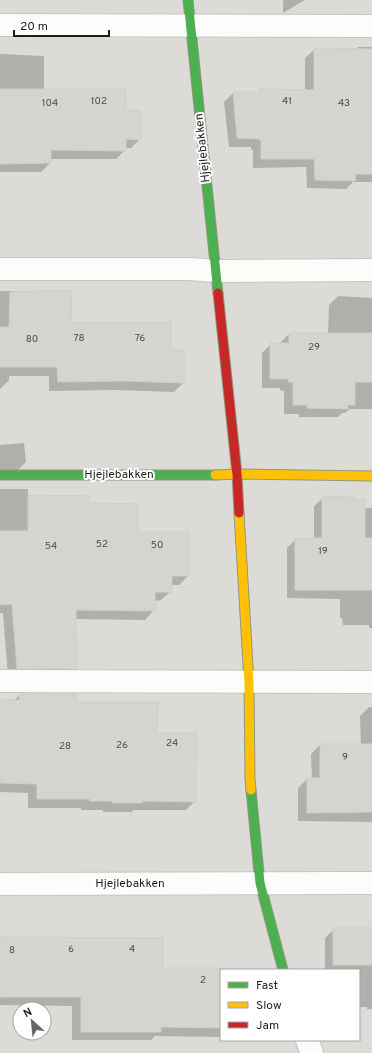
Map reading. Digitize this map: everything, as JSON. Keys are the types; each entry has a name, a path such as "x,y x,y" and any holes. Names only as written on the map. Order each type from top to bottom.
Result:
{"street":[{"name":"Hjejlebakken","path":"188,0 237,474 249,682 250,779 260,883 283,969"},
{"path":"0,24 372,26"},
{"path":"0,269 189,269 216,271 372,270"},
{"name":"Hjejlebakken","path":"0,475 204,476 237,474 267,476 372,476"},
{"path":"0,681 372,682"},
{"name":"Hjejlebakken","path":"0,884 372,884"},
{"path":"307,1041 312,1053"}],"shaded area":[{"path":"0,0 372,0 372,1053 0,1053"}],"building":[{"path":"314,48 372,49 372,174 356,174 355,181 315,180 314,159 261,159 260,139 237,138 233,92 259,92 259,89 314,90"},
{"path":"0,89 126,89 126,110 141,111 141,140 126,139 126,151 51,150 51,163 0,164"},
{"path":"71,290 72,323 171,322 171,350 184,350 184,383 125,381 58,382 57,367 0,367 0,327 9,327 10,292"},
{"path":"289,333 372,333 372,382 355,382 355,405 347,405 348,409 307,408 307,405 293,405 293,382 288,382 289,379 270,379 270,343 289,343"},
{"path":"28,495 90,496 90,503 138,504 138,532 189,532 189,576 172,576 172,592 155,592 155,611 76,610 77,669 17,669 12,604 0,605 0,531 28,531"},
{"path":"353,496 353,499 365,499 365,538 372,538 372,590 295,590 295,538 322,538 322,497"},
{"path":"19,694 77,694 77,702 158,702 157,733 197,733 196,802 142,801 142,803 112,803 112,801 89,801 90,799 37,799 37,784 0,783 0,700 20,700"},
{"path":"320,744 372,744 372,812 307,813 307,778 320,778"},
{"path":"333,928 372,928 372,965 333,965"},
{"path":"0,937 163,938 163,968 221,968 220,1028 161,1027 161,1032 81,1032 81,997 0,997"}],"traffic: fast":[{"path":"188,0 218,293"},
{"path":"0,475 215,475"},
{"path":"251,790 260,883 283,969"}],"traffic: slow":[{"path":"215,475 372,476"},
{"path":"239,513 249,682 251,790"}],"traffic: jam":[{"path":"218,293 237,474 239,513"}]}
